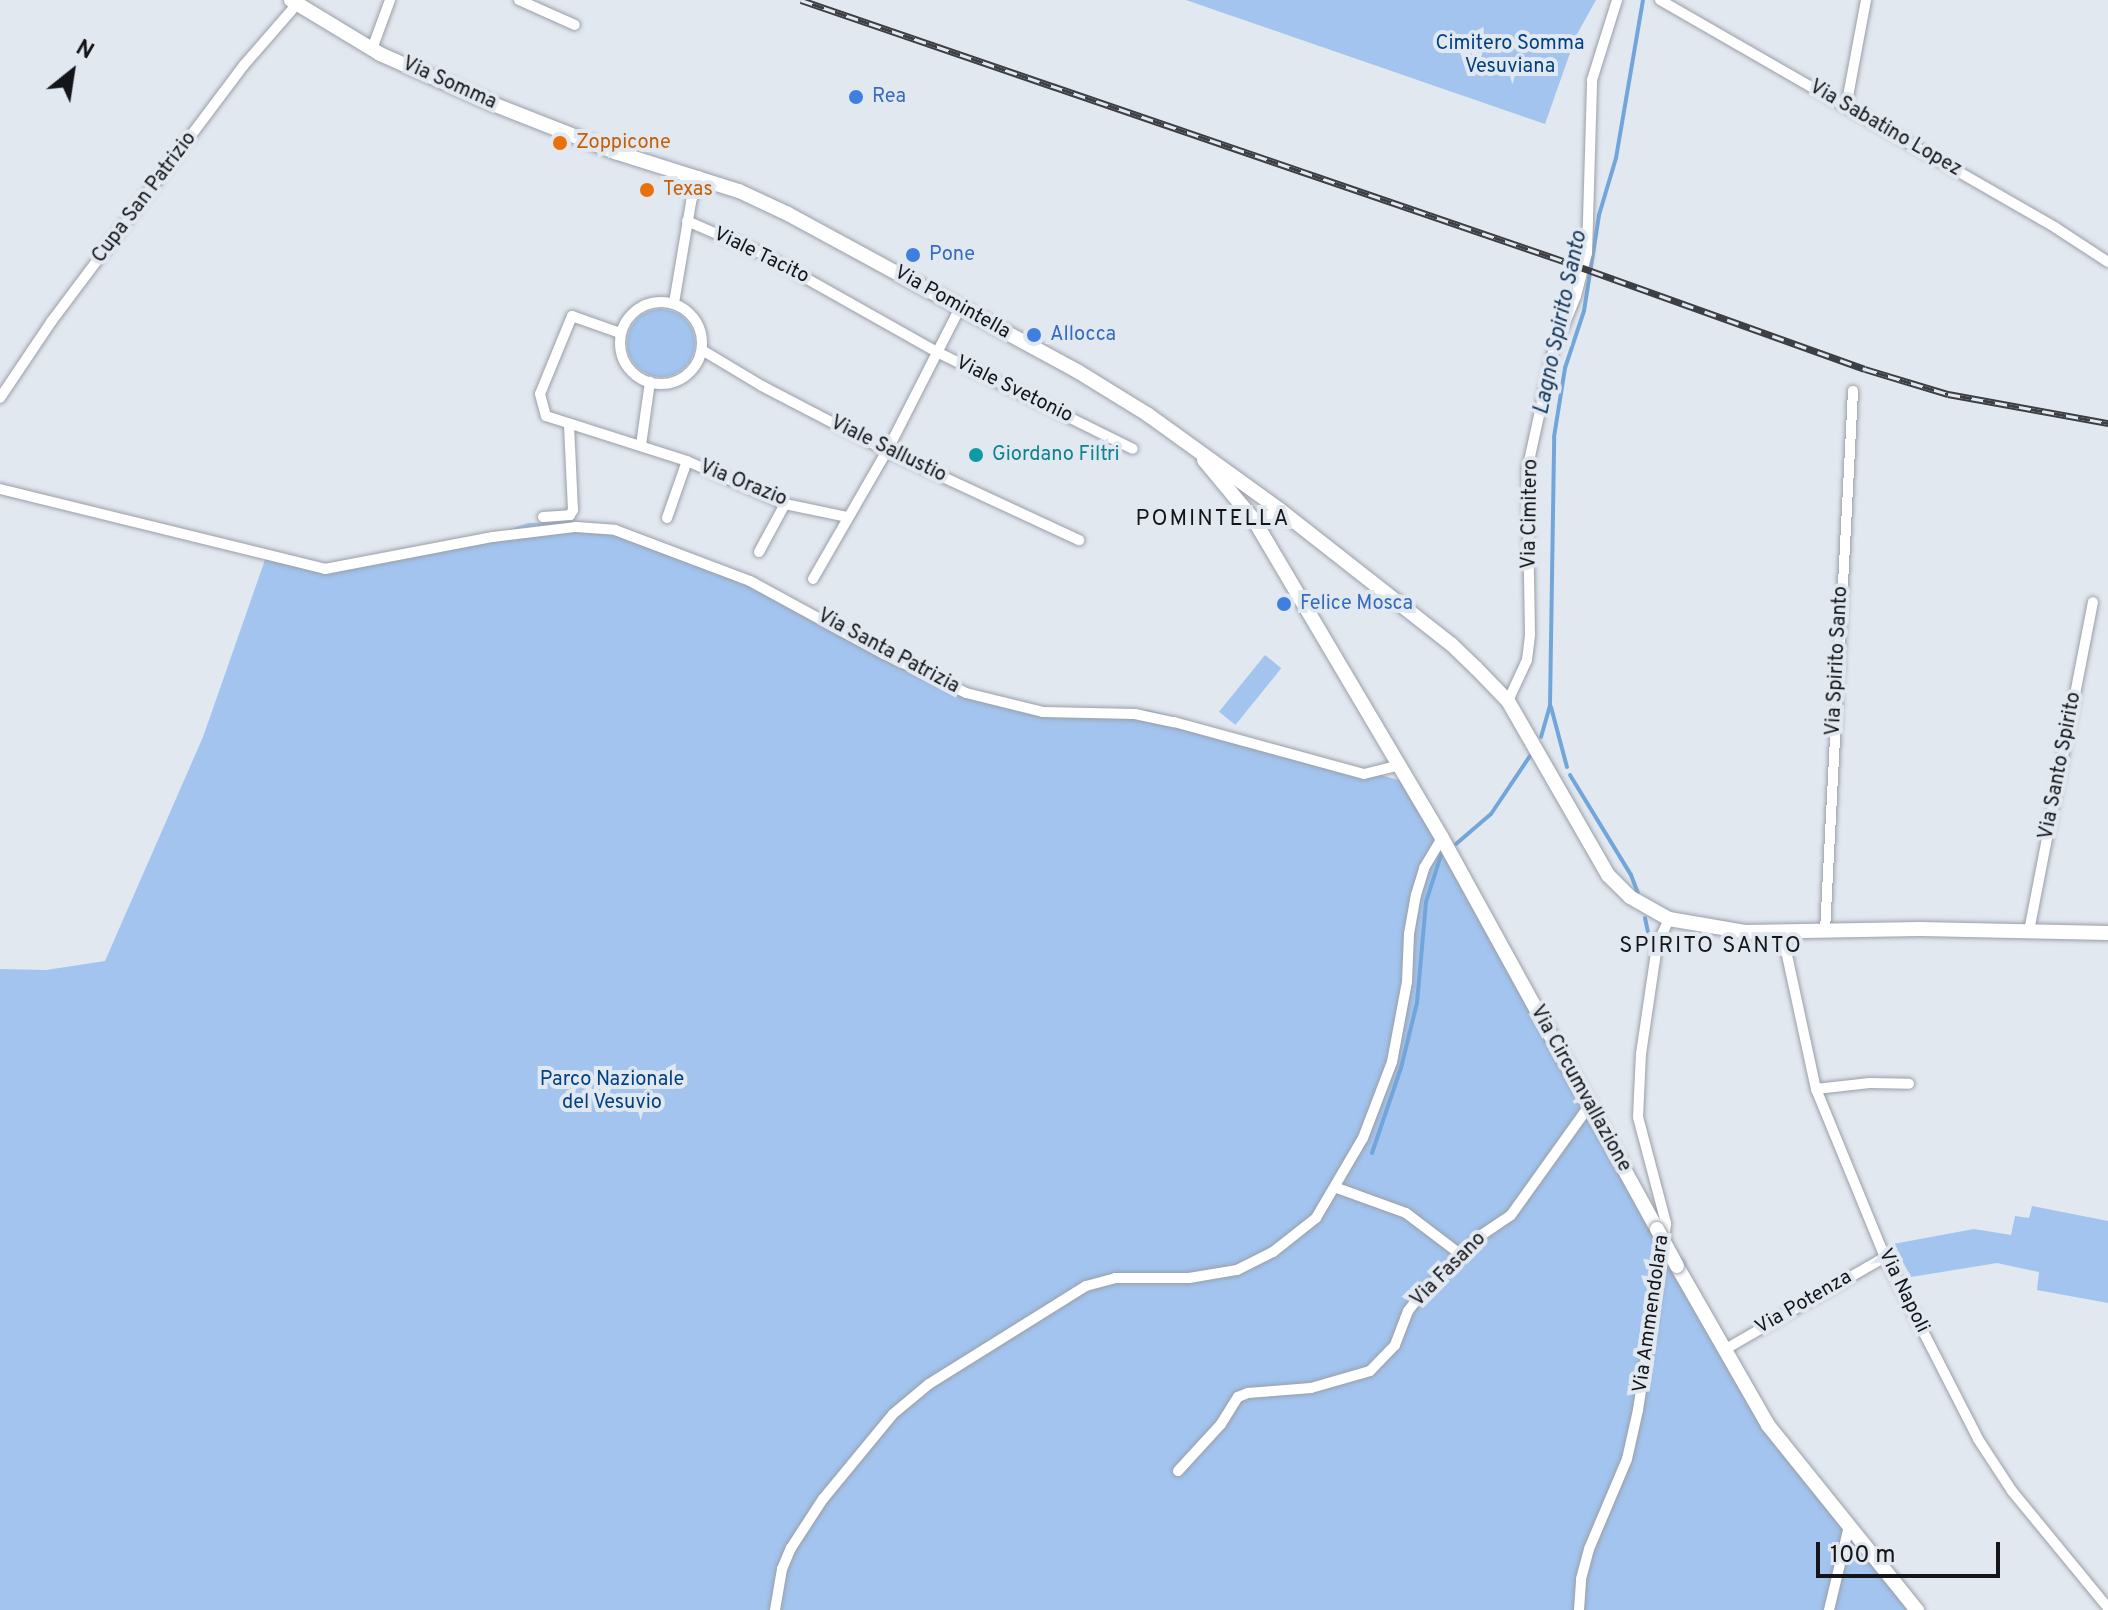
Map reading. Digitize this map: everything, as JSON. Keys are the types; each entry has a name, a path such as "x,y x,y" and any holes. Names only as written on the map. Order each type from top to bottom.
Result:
{"main road":[{"name":"Via Somma","path":"294,2 372,49 493,104 615,152"},
{"name":"Via Pomintella","path":"615,152 699,176 788,214 1147,414 1227,471 1263,513 1298,526 1451,644 1508,701"},
{"name":"Via Circumvallazione","path":"1263,513 1272,547 1442,838 1768,1425 1917,1610"},
{"path":"1508,701 1608,875 1630,897 1669,919 1745,932 2108,933"}],"street":[{"path":"372,49 390,0"},
{"path":"519,0 575,25"},
{"name":"Via Cimitero","path":"1508,701 1527,660 1530,634 1527,470 1553,352 1576,296 1587,253 1592,80 1617,0"},
{"name":"Via Sabatino Lopez","path":"1660,0 2108,262"},
{"path":"1846,107 1866,0"},
{"name":"Cupa San Patrizio","path":"0,398 51,322 294,2"},
{"path":"674,303 687,221 699,176"},
{"name":"Viale Tacito","path":"687,221 763,254 939,353"},
{"path":"647,303 674,303 693,317 702,338 702,350 688,374 663,384 650,382 629,369 622,358 620,333 626,321 647,303"},
{"path":"813,579 887,451 960,308"},
{"name":"Via Orazio","path":"620,333 572,316 540,394 546,416 569,426 687,461 785,504 847,517"},
{"name":"Viale Sallustio","path":"702,350 762,386 887,451 1079,540"},
{"name":"Viale Svetonio","path":"939,353 1133,449"},
{"path":"641,445 650,382"},
{"name":"Via Spirito Santo","path":"1825,931 1853,391"},
{"path":"543,517 570,515 573,510 569,426"},
{"path":"667,518 687,461"},
{"name":"Via Santa Patrizia","path":"0,489 156,529 247,548 305,567 325,569 576,527 615,530 750,581 884,654 979,697 1043,712 1135,714 1364,774 1399,765"},
{"path":"759,552 785,504"},
{"name":"Via Santo Spirito","path":"2029,931 2093,602"},
{"path":"775,1610 782,1569 791,1548 823,1499 893,1414 929,1384 1086,1286 1115,1278 1189,1278 1237,1270 1300,1233 1337,1188 1363,1138 1392,1062 1407,982 1409,934 1416,895 1424,868 1442,838"},
{"name":"Via Ammendolara","path":"1579,1610 1581,1579 1589,1549 1613,1498 1630,1447 1663,1248 1666,1223 1638,1117 1641,1054 1657,945 1669,919"},
{"name":"Via Napoli","path":"1782,932 1816,1089 1885,1257 1978,1439 2012,1491 2108,1608"},
{"path":"1816,1089 1870,1083 1909,1084"},
{"name":"Via Fasano","path":"1178,1471 1221,1424 1238,1397 1248,1393 1311,1388 1370,1371 1395,1345 1408,1311 1460,1254 1511,1215 1589,1106"},
{"path":"1337,1188 1406,1213 1460,1254"},
{"name":"Via Potenza","path":"1724,1350 1885,1257"},
{"path":"1829,1610 1849,1526"}],"green space":[{"name":"Cimitero Somma Vesuviana","path":"1186,0 1596,0 1576,36 1545,124"},
{"path":"661,309 685,319 695,343 685,367 661,377 637,367 627,343 637,319"},
{"name":"Parco Nazionale del Vesuvio","path":"570,522 624,529 757,581 919,669 992,699 1079,712 1148,710 1420,786 1779,1435 1922,1610 0,1610 0,969 46,970 105,961 203,737 266,557 326,568 505,531 528,523"},
{"path":"1265,655 1281,668 1235,725 1219,712"},
{"path":"2032,1206 2108,1221 2108,1303 2037,1290 2039,1272 1997,1263 1911,1277 1893,1244 1974,1229 2011,1235 2015,1216 2029,1218"}],"waterway":[{"name":"Lagno Spirito Santo","path":"1541,737 1550,705 1554,437 1565,368 1584,311 1599,215 1616,158 1643,0"},
{"path":"1551,707 1567,767"},
{"path":"1456,844 1491,814 1530,756"},
{"path":"1570,775 1631,875 1638,893"},
{"path":"1372,1153 1401,1068 1417,1003 1426,902 1441,855"},
{"path":"1645,918 1650,942"}],"railway":[{"path":"801,0 1569,263 1865,369 1948,394 2108,423"}],"place":[{"name":"Rea","path":"856,97"},
{"name":"Zoppicone","path":"560,143"},
{"name":"Texas","path":"647,190"},
{"name":"Pone","path":"913,255"},
{"name":"Allocca","path":"1034,335"},
{"name":"Giordano Filtri","path":"976,455"},
{"name":"Felice Mosca","path":"1284,604"}],"district":[{"name":"POMINTELLA","path":"1213,520"},
{"name":"SPIRITO SANTO","path":"1711,947"}]}
